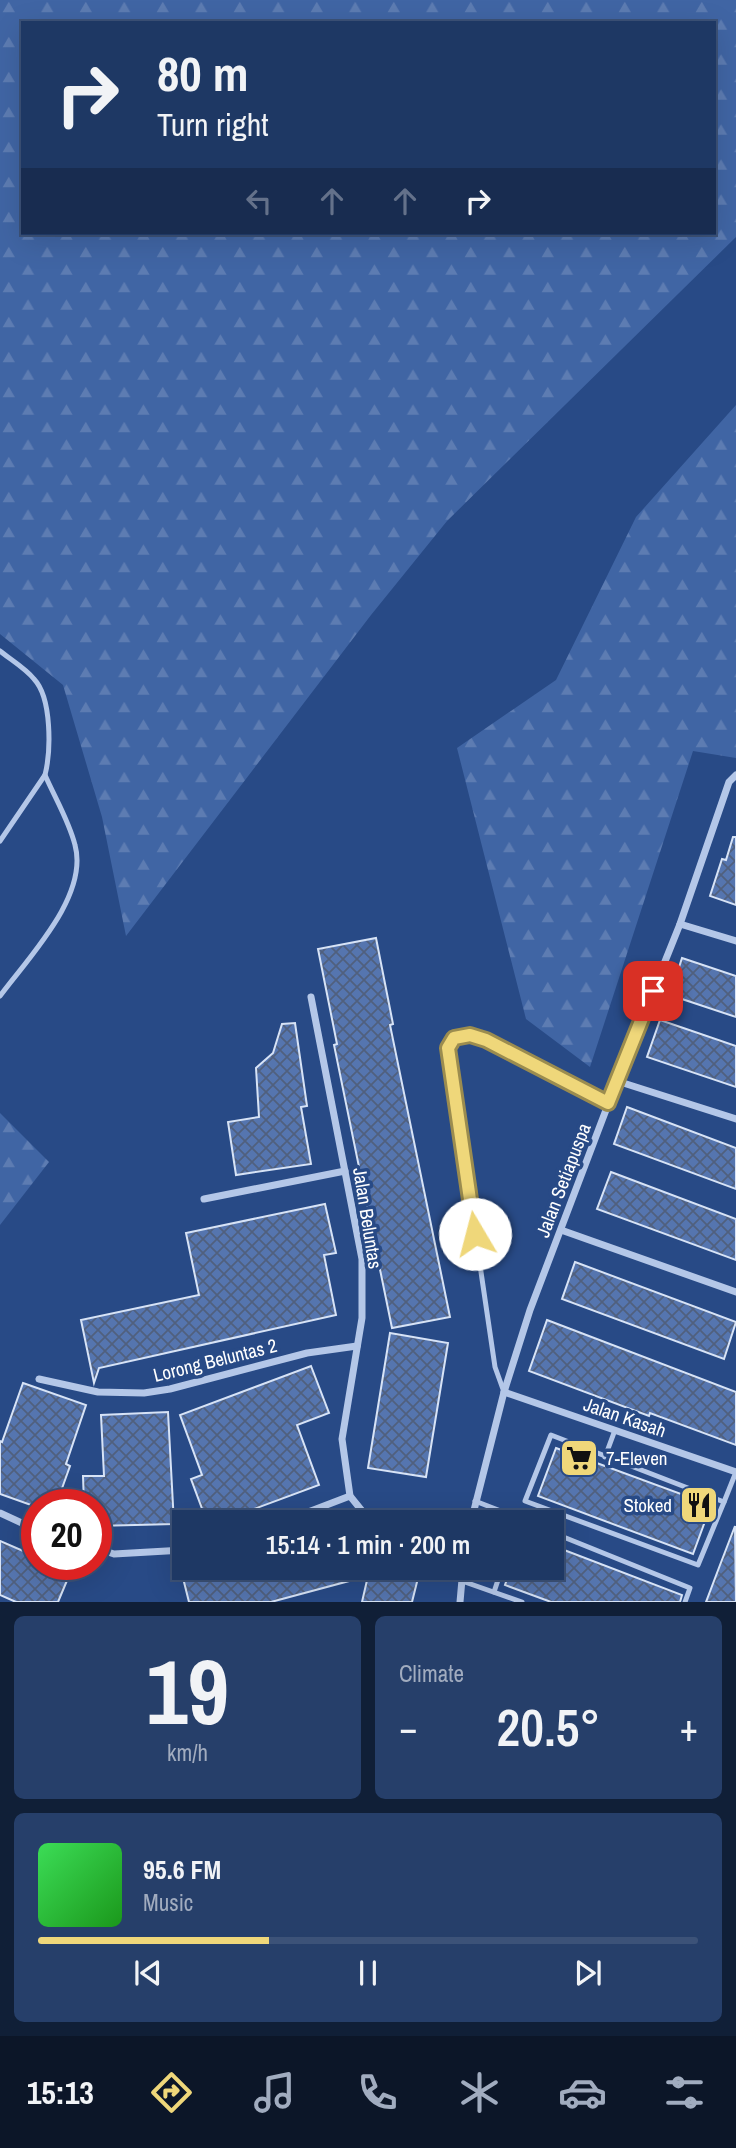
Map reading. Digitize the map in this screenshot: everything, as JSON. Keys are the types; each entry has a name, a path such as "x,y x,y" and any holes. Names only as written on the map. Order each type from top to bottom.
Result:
{"street":[{"name":"Jalan Setiapuspa","path":"473,1510 504,1392 530,1310 608,1103 680,924 729,782 734,776"},
{"path":"680,924 736,941"},
{"name":"Jalan Beluntas","path":"311,997 362,1259 362,1318 342,1440 350,1496"},
{"path":"617,1081 736,1119"},
{"path":"204,1199 345,1171"},
{"path":"561,1230 736,1292"},
{"name":"Lorong Beluntas 2","path":"39,1379 97,1392 144,1393 170,1389 307,1353 357,1346"},
{"name":"Jalan Kasah","path":"504,1392 736,1472"},
{"path":"313,1510 350,1496 361,1510"},
{"path":"0,1513 21,1523"},
{"path":"112,1553 172,1551"},
{"path":"460,1602 461,1581"}],"lane":[{"path":"0,651 36,680 48,714 48,764 45,775 0,841"},
{"path":"0,996 62,912 72,889 76,847 45,775"},
{"path":"504,1392 495,1367 448,1048 454,1038 470,1035 486,1040 608,1103"},
{"path":"605,1457 615,1430"},
{"path":"724,1502 551,1435 525,1502 698,1565 724,1502 736,1472"},
{"path":"475,1501 495,1510"},
{"path":"564,1537 690,1588 685,1602"},
{"path":"494,1592 498,1580"},
{"path":"461,1581 522,1602"}],"green space":[{"path":"0,0 736,0 736,237 447,521 371,615 126,936 102,817 63,685 0,634"},
{"path":"736,405 736,758 693,751 590,1067 526,1019 457,748 556,680 636,517"},
{"path":"0,1113 49,1162 0,1225"}],"building":[{"path":"733,837 736,837 736,905 710,896 722,859 726,860"},
{"path":"376,938 393,1024 390,1025 450,1317 392,1328 334,1045 337,1044 318,949"},
{"path":"682,958 736,976 736,1017 670,995"},
{"path":"660,1020 736,1046 736,1087 647,1057"},
{"path":"295,1023 307,1106 301,1107 311,1164 236,1175 228,1122 259,1117 256,1068 273,1053 282,1024"},
{"path":"627,1107 736,1148 736,1189 614,1144"},
{"path":"611,1172 736,1219 736,1260 597,1209"},
{"path":"325,1204 336,1253 324,1255 336,1315 99,1368 94,1383 81,1320 199,1295 186,1233"},
{"path":"575,1262 736,1322 724,1359 562,1299"},
{"path":"547,1320 736,1392 736,1445 529,1371"},
{"path":"390,1333 448,1343 426,1477 368,1468"},
{"path":"311,1366 329,1413 297,1425 319,1485 251,1510 203,1510 191,1479 202,1475 180,1415"},
{"path":"23,1383 86,1405 66,1464 70,1466 62,1489 21,1489 21,1501 0,1494 0,1441 2,1442"},
{"path":"168,1412 172,1524 112,1526 112,1489 83,1489 83,1476 104,1476 101,1415"},
{"path":"556,1448 711,1505 693,1554 538,1496"},
{"path":"735,1526 736,1602 706,1602 720,1565"},
{"path":"0,1541 21,1550 21,1580 67,1580 58,1602 16,1602 0,1595"},
{"path":"564,1550 682,1595 680,1602 551,1602 505,1585 507,1580 564,1580"},
{"path":"184,1580 353,1580 271,1602 189,1602"},
{"path":"367,1580 418,1580 412,1602 362,1602"}],"place":[{"name":"7-Eleven","path":"579,1458"},
{"name":"Stoked","path":"699,1505"}],"route":[{"path":"475,1234 448,1048 454,1038 470,1035 486,1040 608,1103 653,991"}]}
